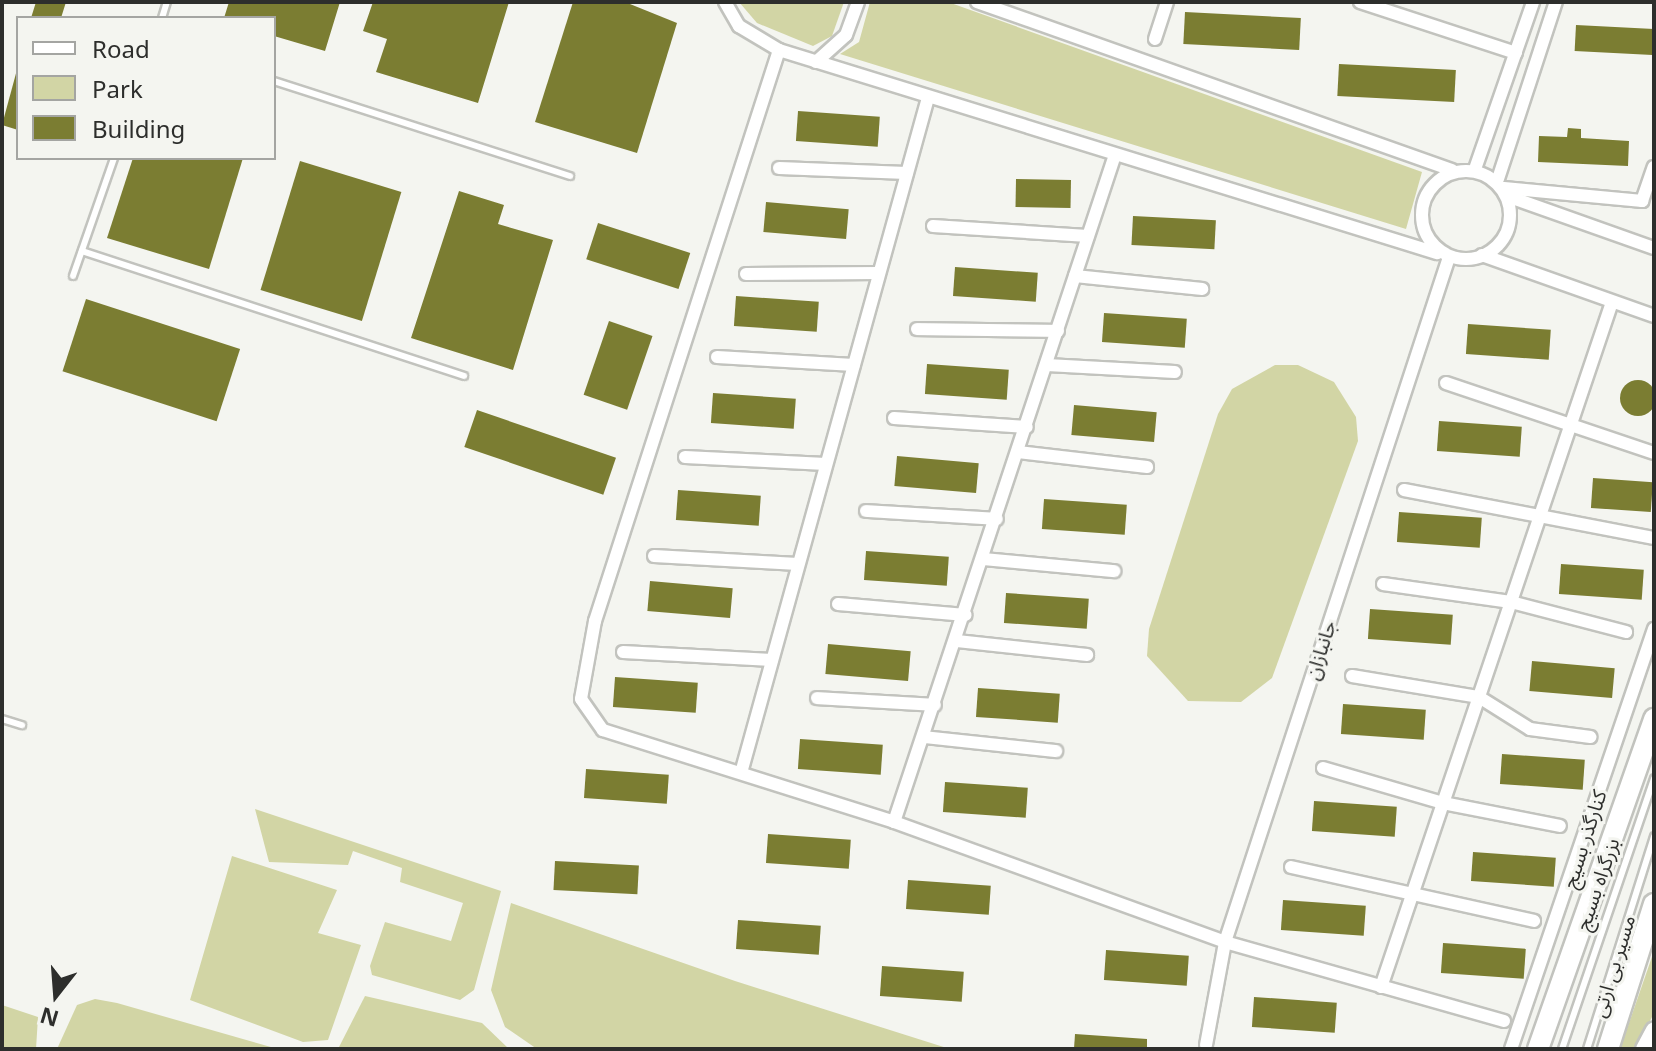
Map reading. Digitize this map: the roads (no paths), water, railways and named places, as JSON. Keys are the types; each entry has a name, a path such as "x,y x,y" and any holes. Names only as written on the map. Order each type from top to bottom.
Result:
{"highway":[{"name":"بزرگراه بسیج","path":"1538,1049 1654,719"},
{"path":"1608,1049 1654,904"}],"street":[{"path":"725,2 739,26 779,50 1114,158 1437,253 1448,260 1482,255 1654,316"},
{"path":"816,62 846,35 858,2"},
{"path":"977,2 1452,170 1475,169 1503,188 1654,248"},
{"path":"1155,39 1167,2"},
{"path":"1360,2 1516,53"},
{"path":"1475,169 1533,2"},
{"path":"1482,255 1503,230 1503,188 1556,2"},
{"path":"779,50 595,621 581,699 603,730 894,822 1225,942 1504,1021"},
{"path":"741,773 928,98"},
{"path":"894,822 966,615 1114,158"},
{"path":"1503,188 1642,201 1654,167"},
{"path":"779,168 907,173"},
{"path":"1437,253 1428,240 1427,203 1452,170"},
{"path":"933,226 1088,236"},
{"name":"جانبازان","path":"1206,1045 1225,942 1448,260"},
{"path":"746,274 879,273"},
{"path":"1075,276 1202,289"},
{"path":"1381,987 1612,302"},
{"path":"917,329 1058,331"},
{"path":"717,357 854,365"},
{"path":"1047,365 1175,372"},
{"path":"1446,383 1654,453"},
{"path":"894,418 1027,427"},
{"path":"1018,452 1147,467"},
{"path":"685,457 826,464"},
{"path":"1404,490 1654,538"},
{"path":"866,511 997,519"},
{"path":"654,556 798,564"},
{"path":"984,559 1114,571"},
{"path":"1383,584 1511,602 1626,632"},
{"path":"838,604 966,615"},
{"name":"کنارگذر بسیج","path":"1511,1049 1654,629"},
{"path":"957,641 1087,655"},
{"path":"623,652 772,660"},
{"path":"1352,676 1479,697 1530,729 1590,737"},
{"path":"817,698 935,705"},
{"path":"924,737 1056,751"},
{"path":"1323,768 1443,803 1560,826"},
{"path":"1291,867 1534,921"},
{"path":"1644,1049 1654,1030"}],"lane":[{"path":"276,82 570,176"},
{"path":"73,276 113,160"},
{"path":"82,251 464,376"},
{"path":"2,719 22,725"},
{"name":"مسیر بی ارتی","path":"1562,1049 1654,778"},
{"name":"مسیر بی ارتی","path":"1587,1049 1654,836"}]}
